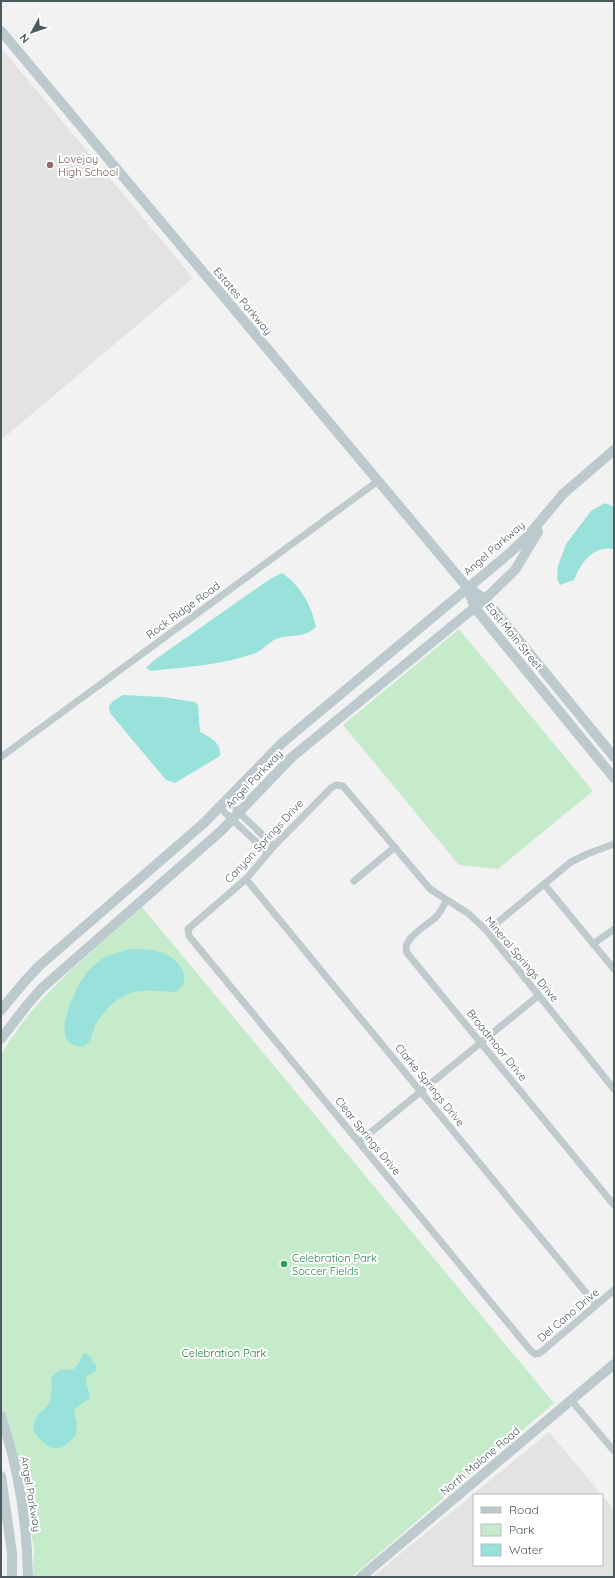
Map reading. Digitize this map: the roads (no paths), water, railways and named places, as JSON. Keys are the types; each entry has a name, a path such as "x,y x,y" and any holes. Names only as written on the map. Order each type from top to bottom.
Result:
{"main road":[{"name":"Estates Parkway","path":"1,31 467,588"},
{"path":"553,506 563,494 614,450"},
{"name":"Angel Parkway","path":"1,1010 39,966 145,876 224,804 282,743 527,537 553,506"},
{"name":"Angel Parkway","path":"1,1039 42,988 188,861 236,816 292,757 485,599 515,570 553,506"},
{"name":"East Main Street","path":"467,588 485,599 614,757"},
{"name":"East Main Street","path":"467,588 475,608 614,778"},
{"path":"525,669 562,704 568,706 571,704"},
{"name":"North Malone Road","path":"361,1577 614,1364"},
{"name":"Angel Parkway","path":"1,1416 15,1462 23,1503 28,1543 28,1577"},
{"path":"1,1476 11,1546 12,1577"}],"street":[{"name":"Rock Ridge Road","path":"1,757 378,481"},
{"name":"Canyon Springs Drive","path":"187,931 189,926 246,879 274,846 333,786 340,785"},
{"name":"Mineral Springs Drive","path":"340,785 346,788 430,889 446,901 470,914 487,932 614,1089"},
{"path":"224,804 268,853"},
{"path":"224,804 236,816 274,846"},
{"path":"487,932 544,884 578,858 614,844"},
{"path":"354,881 395,847"},
{"name":"Clarke Springs Drive","path":"246,879 596,1306"},
{"path":"544,884 614,969"},
{"name":"Broadmoor Drive","path":"446,901 436,917 408,940 406,950 480,1043 614,1205"},
{"path":"593,944 614,929"},
{"name":"Clear Springs Drive","path":"187,931 188,936 535,1354"},
{"path":"359,1142 538,996"},
{"name":"Del Cano Drive","path":"535,1354 542,1351 614,1290"},
{"path":"571,1400 614,1451"}],"water":[{"path":"605,503 614,507 614,549 607,548 594,553 580,567 574,580 560,585 557,579 558,566 566,544 591,511"},
{"path":"282,573 300,590 312,611 316,627 311,631 306,634 276,639 256,653 228,661 151,671 146,668 153,661 270,579"},
{"path":"123,695 163,697 195,702 198,705 200,732 211,738 217,744 220,751 220,756 175,783 166,780 110,713 109,706 113,701"},
{"path":"131,949 153,950 171,957 180,966 183,972 184,982 181,987 175,992 147,991 130,993 122,997 107,1009 96,1024 88,1043 82,1047 69,1042 65,1035 66,1016 85,975 105,957"},
{"path":"85,1353 89,1355 97,1368 96,1371 87,1377 86,1380 89,1390 89,1399 77,1407 74,1411 77,1425 76,1435 65,1446 58,1448 50,1447 38,1438 34,1430 35,1420 49,1403 51,1398 52,1377 59,1370 74,1369 78,1365 82,1355"}],"place":[{"name":"Lovejoy High School","path":"50,165"},
{"name":"Celebration Park Soccer Fields","path":"284,1264"}],"park label":[{"name":"Celebration Park","path":"224,1353"}]}
